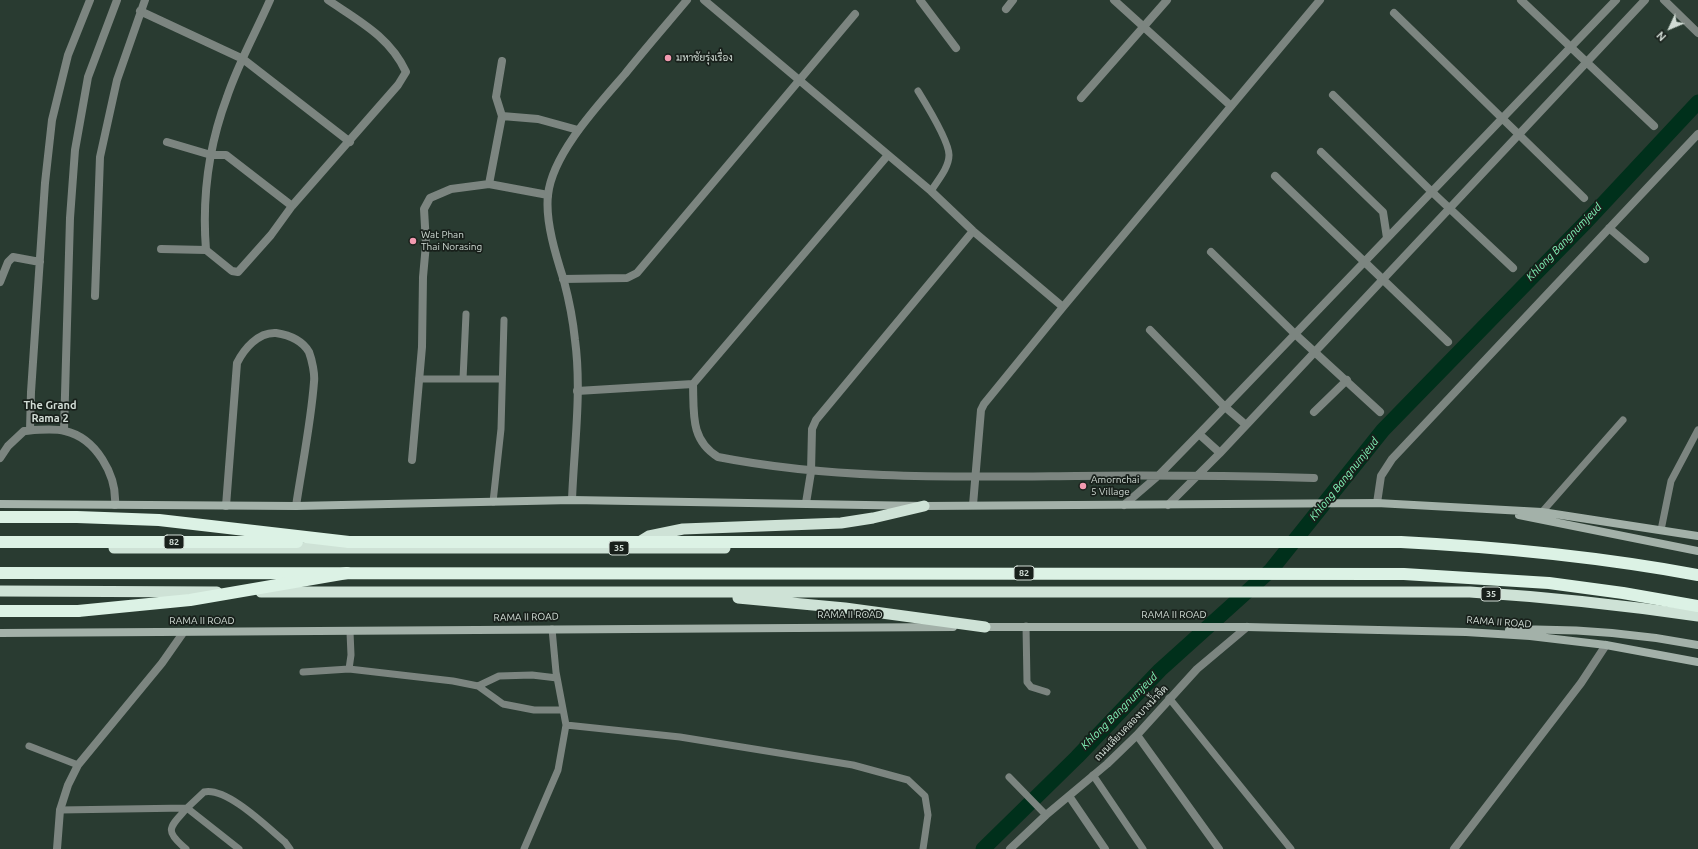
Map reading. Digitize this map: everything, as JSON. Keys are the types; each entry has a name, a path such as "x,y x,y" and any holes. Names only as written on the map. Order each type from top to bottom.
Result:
{"highway":[{"path":"632,548 641,539 649,536 683,529 841,523 874,518 924,506"},
{"path":"0,517 77,517 159,520 349,542"},
{"name":"82","path":"0,542 1401,542 1463,545 1552,554 1637,564 1698,574"},
{"name":"35","path":"0,548 1423,547 1634,566 1698,574"},
{"name":"82","path":"0,573 1404,574 1549,583 1623,593 1698,606"},
{"path":"0,611 78,611 158,604 222,595 347,573"},
{"name":"35","path":"0,592 1470,592 1556,598 1625,605 1698,616"},
{"path":"644,592 845,608 985,626"}],"main road":[{"path":"0,504 296,506 572,500 924,506 1377,503 1542,512 1698,536"},
{"path":"1482,508 1698,551"},
{"name":"RAMA II ROAD","path":"0,633 350,632 985,626 1247,627 1466,632 1530,636 1606,645 1698,662"},
{"path":"1466,632 1544,629 1586,630 1630,634 1698,645"}],"street":[{"path":"30,430 45,183 52,120 68,55 90,0"},
{"path":"64,430 70,218 75,150 88,77 117,0"},
{"path":"95,296 100,157 117,80 145,0"},
{"path":"206,250 204,228 211,155 227,97 270,0"},
{"path":"161,249 206,250 232,271 238,272 271,235 292,206 350,142 398,85 406,72 398,56 377,33 328,0"},
{"path":"572,500 577,391 575,341 550,224 548,195 553,175 567,147 578,130 687,0"},
{"path":"704,0 931,191 973,231 1063,307"},
{"path":"920,0 956,48"},
{"path":"1006,10 1013,0"},
{"path":"1114,0 1231,106"},
{"path":"1081,98 1167,0"},
{"path":"973,505 981,410 984,404 1063,307 1320,0"},
{"path":"1521,0 1654,126"},
{"path":"1124,505 1159,475 1199,434 1616,0"},
{"path":"1168,505 1220,453 1645,0"},
{"path":"1664,0 1698,33"},
{"path":"140,11 243,59 350,142"},
{"path":"1394,13 1584,198"},
{"path":"563,280 627,278 637,273 855,14"},
{"path":"489,184 502,116 496,97 502,61"},
{"path":"1333,95 1432,192 1513,268"},
{"path":"502,116 538,119 578,130"},
{"path":"1377,503 1381,476 1392,459 1698,134"},
{"path":"167,142 211,155 226,154 292,206"},
{"path":"1321,152 1384,212 1387,238"},
{"path":"888,155 693,384 695,426 707,451 722,458 811,472 976,477 1159,475 1314,478"},
{"path":"1274,176 1448,342"},
{"path":"412,460 422,347 423,276 426,244 424,209 426,203 430,198 451,189 489,184 548,195"},
{"path":"1609,228 1645,259"},
{"path":"806,503 811,472 812,429 816,420 973,231"},
{"path":"1211,252 1295,334 1347,380 1380,412"},
{"path":"0,282 8,262 13,257 40,262"},
{"path":"1150,330 1225,407 1246,425"},
{"path":"226,506 237,363 243,352 251,344 261,337 274,333 286,335 299,341 308,352 314,381 296,506"},
{"path":"1314,412 1347,380"},
{"path":"577,391 693,384"},
{"path":"0,458 17,436 24,431 64,430 77,435 95,448 110,472 116,494 115,505"},
{"path":"1199,434 1220,453"},
{"name":"ถนนเลียบคลองบางน้ำจืด","path":"1010,849 1136,735 1197,669 1247,627"},
{"path":"57,849 60,810 68,785 78,765 162,663 183,633"},
{"path":"1454,849 1576,690 1606,645"},
{"path":"1136,735 1219,849"},
{"path":"1069,796 1105,849"}],"lane":[{"path":"918,91 938,124 949,155 944,170 931,191"},
{"path":"462,379 466,314"},
{"path":"493,502 501,429 504,320"},
{"path":"419,379 502,379"},
{"path":"1542,512 1623,420"},
{"path":"1661,530 1671,481 1698,430"},
{"path":"1026,626 1027,682 1031,687 1048,692"},
{"path":"524,849 558,770 566,725 557,678 552,629"},
{"path":"349,669 351,654 350,632"},
{"path":"303,672 349,669 426,677 478,686 504,704 534,710 563,710"},
{"path":"478,686 499,676 532,675 557,678"},
{"path":"1169,698 1291,849"},
{"path":"566,725 680,737 853,764 908,780 925,796 928,815 923,849"},
{"path":"29,746 78,765"},
{"path":"1093,775 1143,849"},
{"path":"1010,777 1046,815"},
{"path":"186,849 174,839 171,832 173,824 204,792 209,791 220,794 234,801 285,842 290,849"},
{"path":"60,810 187,808 239,849"}],"waterway":[{"name":"Khlong Bangnumjeud","path":"983,849 1077,757 1160,670 1271,570 1383,430 1585,223 1698,102"}],"place":[{"name":"มหาชัยรุ่งเรื่อง","path":"668,58"},
{"name":"Wat Phan Thai Norasing","path":"413,241"},
{"name":"Amornchai 5 Village","path":"1083,486"}],"district":[{"name":"The Grand Rama 2","path":"50,411"}]}
